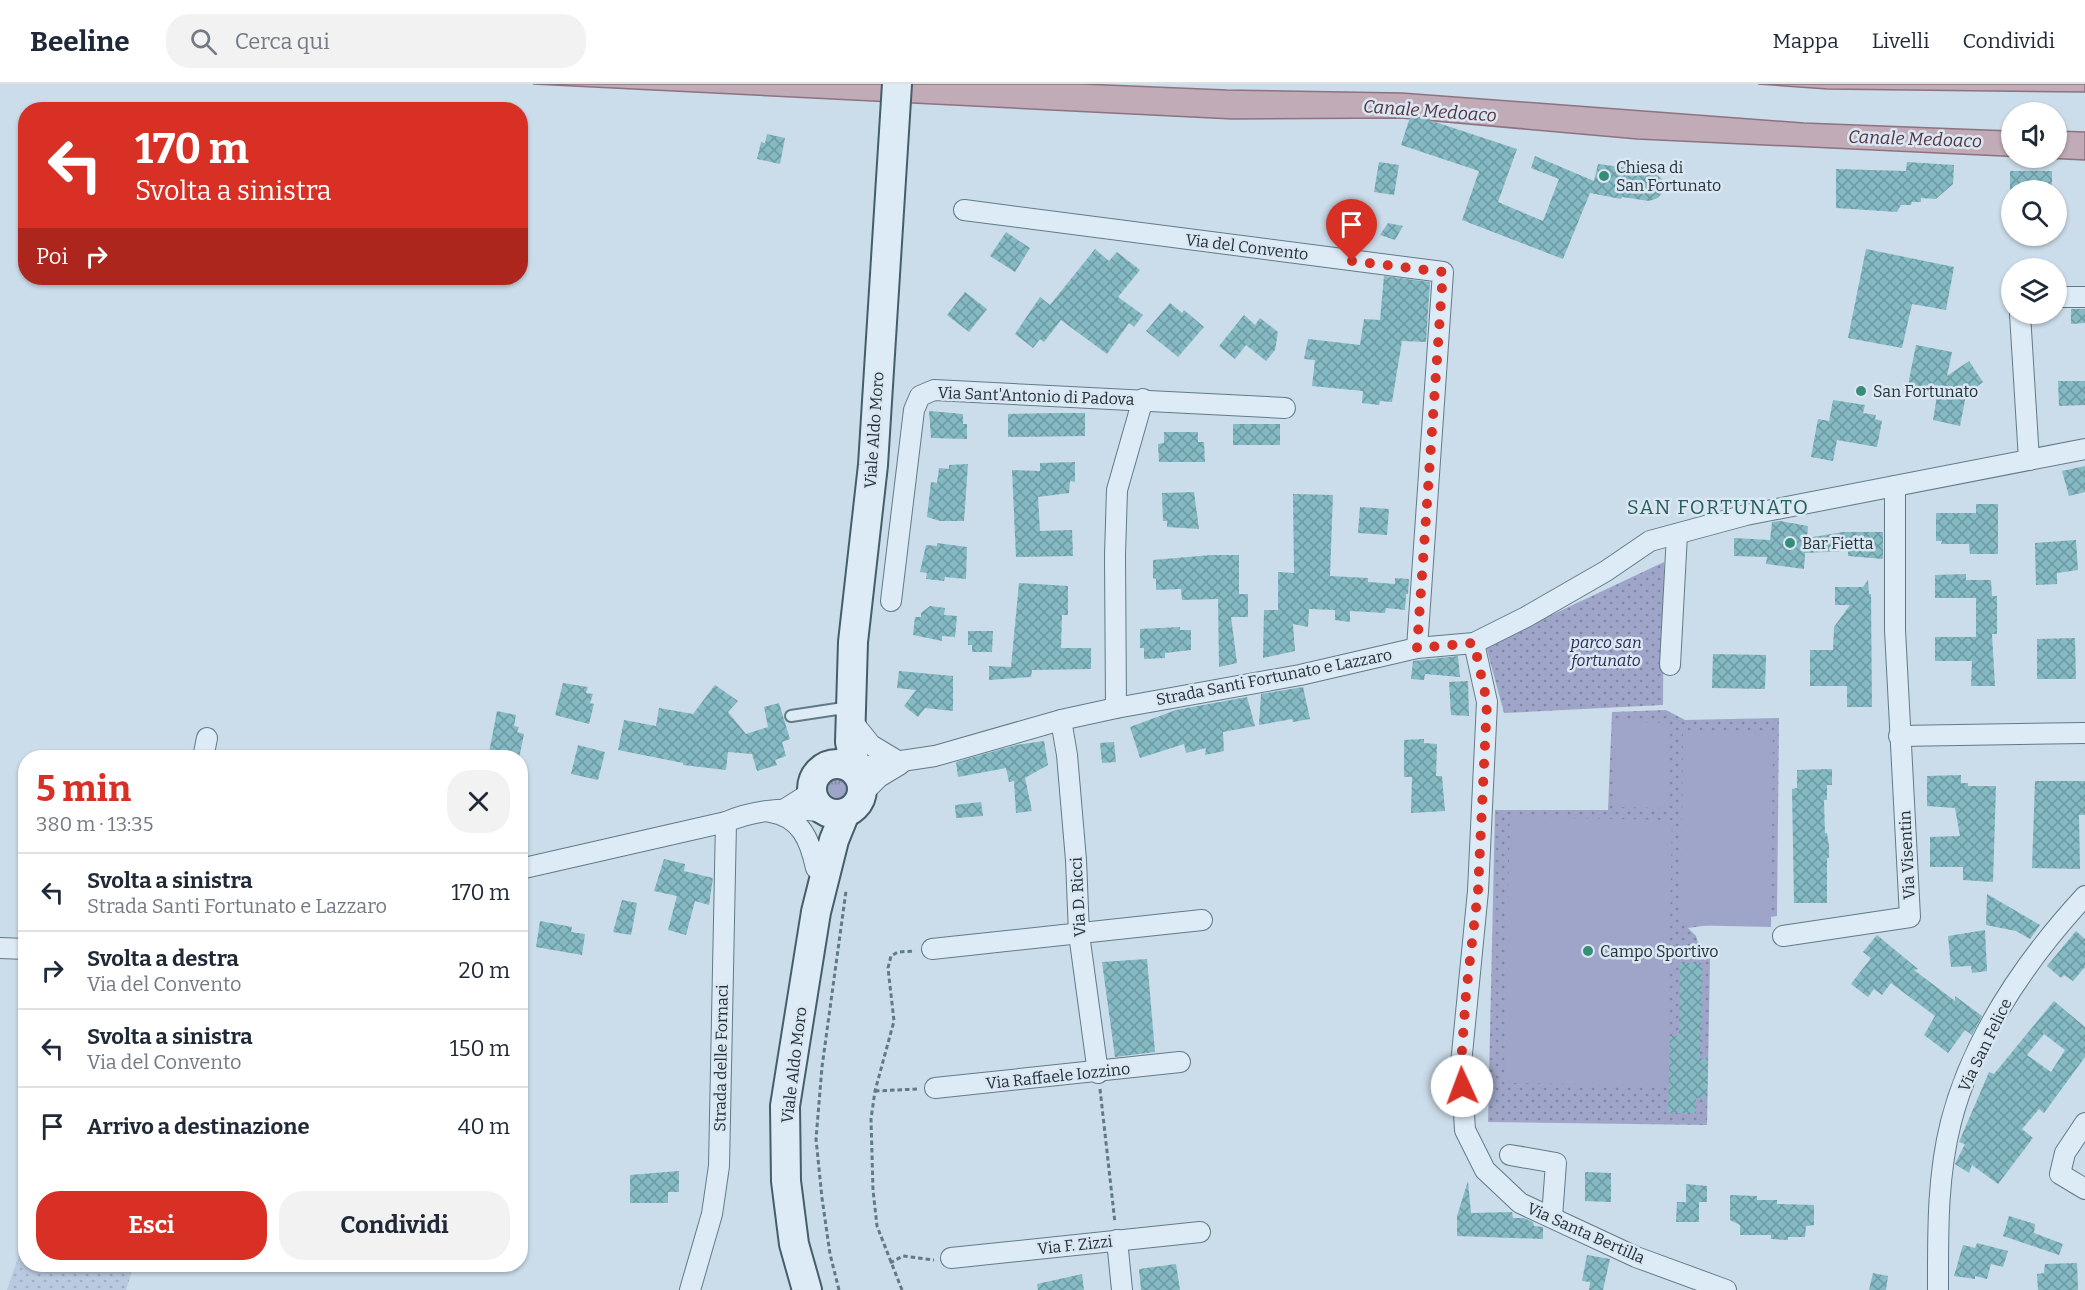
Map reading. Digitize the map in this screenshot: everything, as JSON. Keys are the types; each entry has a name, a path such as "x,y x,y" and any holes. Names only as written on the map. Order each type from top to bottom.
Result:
{"main road":[{"name":"Viale Aldo Moro","path":"807,1290 794,1244 786,1181 785,1106 816,912 834,840 842,764 825,766 844,715 873,465 897,84"},
{"name":"Viale Aldo Moro","path":"816,912 816,868 838,799 850,742 844,715"}],"street":[{"name":"Via del Convento","path":"964,210 1443,272 1417,648"},
{"path":"2067,297 2085,297"},
{"path":"2020,324 2029,460"},
{"name":"Via Sant'Antonio di Padova","path":"891,601 914,410 920,396 934,390 1285,408"},
{"name":"Via Sant'Antonio di Padova","path":"1116,708 1117,490 1143,399"},
{"name":"Strada Santi Fortunato e Lazzaro","path":"528,867 726,822 746,813 785,809 838,799 867,766 901,763 934,756 1061,720 1300,675 1417,648 1474,643 1596,577 1650,541 1746,515 2085,449"},
{"name":"Via Visentin","path":"1783,936 1910,916 1895,630 1895,486"},
{"path":"1670,665 1677,534"},
{"name":"Via Santa Bertilla","path":"1474,643 1487,702 1478,891 1461,1064 1465,1130 1485,1170 1520,1203 1636,1257 1726,1290"},
{"path":"844,715 871,745 901,763"},
{"name":"Via D. Ricci","path":"1061,720 1067,755 1076,860 1079,934 1098,1073"},
{"path":"1899,736 2085,733"},
{"name":"Viale Aldo Moro","path":"764,811 779,814 799,827 810,841 816,868"},
{"name":"Strada delle Fornaci","path":"690,1290 712,1214 719,1166 726,822"},
{"name":"Via San Felice","path":"1938,1290 1939,1196 1951,1122 1966,1077 1991,1024 2026,967 2085,896"},
{"path":"932,949 1202,920"},
{"path":"0,948 18,949"},
{"name":"Via Raffaele Iozzino","path":"935,1088 1098,1073 1180,1062"},
{"path":"2085,1124 2065,1153 2060,1174 2085,1189"},
{"path":"1510,1155 1556,1163 1552,1216"},
{"name":"Via F. Zizzi","path":"951,1258 1200,1232"},
{"path":"1117,1240 1122,1290"}],"lane":[{"path":"790,716 844,715"}],"path":[{"path":"839,1290 825,1220 816,1139 822,1067 846,890"},
{"path":"902,1290 877,1226 873,1190 871,1119 875,1091 894,1021 888,968 891,956 898,952 932,949"},
{"path":"1098,1073 1117,1240"},
{"path":"875,1091 935,1088"},
{"path":"890,1263 903,1256 926,1260 951,1258"}],"shaded area":[{"path":"18,1258 18,1272 132,1272 126,1290 7,1290"}],"green space":[{"name":"parco san fortunato","path":"1664,562 1663,705 1504,713 1486,646"},
{"path":"1666,710 1685,720 1779,718 1777,916 1688,928 1696,936 1702,957 1710,959 1707,1125 1488,1122 1495,810 1608,810 1612,712"},
{"path":"1615,721 1670,723 1668,808 1613,807"},
{"path":"1683,732 1773,734 1771,927 1681,925"},
{"path":"838,778 845,781 848,788 845,795 838,798 831,795 828,788 831,781"},
{"name":"Campo Sportivo","path":"1510,817 1672,820 1667,1085 1504,1083"}],"water":[{"name":"Canale Medoaco","path":"533,84 1083,84 1227,90 1402,93 1804,123 2001,131 2001,156 1637,139 1401,118 1232,119"},
{"path":"1758,84 2085,84 2085,92 1827,89"},
{"path":"2067,131 2085,132 2085,160 2067,159"}],"building":[{"path":"1411,114 1517,149 1498,202 1543,221 1559,179 1531,168 1535,156 1594,181 1598,164 1652,171 1662,179 1664,190 1658,198 1649,201 1590,193 1563,259 1462,220 1479,171 1401,145"},
{"path":"767,134 785,138 780,164 757,159 761,142 765,143"},
{"path":"1379,162 1399,165 1394,195 1374,192"},
{"path":"1907,162 1954,165 1953,184 1936,199 1921,198 1921,202 1901,205 1897,212 1836,208 1836,169 1906,171"},
{"path":"2010,171 2052,171 2052,180 2010,180"},
{"path":"1388,223 1403,226 1395,240 1380,235"},
{"path":"1006,232 1030,248 1015,272 990,256"},
{"path":"1095,249 1109,261 1117,252 1140,270 1118,297 1143,315 1134,327 1129,323 1107,354 1061,320 1044,342 1040,339 1033,348 1015,334 1040,297 1050,305"},
{"path":"1866,249 1954,267 1946,310 1912,304 1902,348 1848,338"},
{"path":"1384,276 1430,282 1426,342 1402,341 1392,402 1380,401 1379,405 1362,403 1363,391 1312,386 1315,360 1304,359 1308,339 1360,345 1364,319 1380,320"},
{"path":"965,292 987,309 969,332 947,315"},
{"path":"1170,303 1182,313 1184,310 1204,327 1178,357 1146,331"},
{"path":"2071,309 2085,309 2085,323 2071,324"},
{"path":"1244,315 1255,325 1260,318 1278,332 1275,350 1266,361 1246,345 1235,359 1219,346"},
{"path":"1916,345 1952,352 1947,376 1969,361 1983,382 1966,395 1960,426 1933,420 1937,396 1907,390"},
{"path":"2058,381 2085,381 2085,405 2059,406"},
{"path":"1833,400 1865,405 1863,413 1876,415 1875,419 1882,421 1877,447 1837,440 1833,461 1811,457 1818,419 1829,421"},
{"path":"929,411 963,414 963,424 967,424 967,439 931,438"},
{"path":"1085,413 1085,436 1008,437 1008,414"},
{"path":"1233,424 1280,424 1280,445 1233,445"},
{"path":"1164,432 1198,432 1198,442 1204,442 1205,462 1159,462 1158,444 1164,443"},
{"path":"1075,462 1075,482 1070,481 1069,493 1038,497 1040,531 1072,530 1073,556 1016,557 1012,470 1040,471 1040,463"},
{"path":"968,464 964,521 940,521 927,517 931,482 937,483 939,468 949,469 949,465"},
{"path":"2085,466 2085,492 2069,496 2062,471"},
{"path":"1194,492 1199,529 1167,527 1167,521 1163,521 1162,493"},
{"path":"1293,494 1333,495 1330,576 1368,578 1368,582 1395,584 1395,578 1409,579 1408,594 1406,594 1405,610 1386,608 1385,613 1350,611 1350,622 1335,620 1335,610 1309,609 1308,627 1293,624 1295,651 1263,658 1264,610 1278,610 1278,572 1294,573"},
{"path":"1976,504 1998,504 1998,554 1970,554 1969,544 1941,544 1942,541 1936,541 1936,513 1976,513"},
{"path":"1360,507 1389,509 1387,535 1358,533"},
{"path":"1780,521 1808,526 1807,538 1843,532 1883,532 1883,559 1848,556 1848,551 1805,553 1804,569 1766,564 1767,557 1734,556 1734,538 1770,540 1772,522"},
{"path":"2076,540 2078,570 2057,573 2057,584 2036,585 2035,543"},
{"path":"937,543 967,547 966,579 945,577 944,581 926,579 927,573 920,572 926,545 937,546"},
{"path":"1239,555 1239,594 1248,594 1248,617 1231,617 1237,663 1219,667 1218,599 1182,600 1181,589 1156,590 1156,579 1153,578 1153,560"},
{"path":"1966,574 1966,580 1991,580 1992,596 1997,596 1997,634 1992,634 1995,686 1971,686 1972,661 1935,661 1935,637 1976,637 1976,598 1935,598 1935,575"},
{"path":"1868,580 1869,594 1871,594 1872,707 1847,707 1847,686 1810,686 1810,650 1833,650 1834,627 1850,605 1835,605 1835,587 1863,587"},
{"path":"1019,583 1068,586 1068,615 1062,615 1061,648 1091,648 1091,669 1032,670 1031,677 989,680 989,666 1011,667"},
{"path":"930,606 945,608 944,615 957,616 955,637 942,636 942,641 913,635 915,617 921,617 921,613"},
{"path":"1180,627 1180,630 1191,630 1191,650 1165,653 1165,658 1144,659 1144,648 1140,648 1140,629"},
{"path":"968,631 993,631 992,652 972,652 972,645 968,645"},
{"path":"2075,638 2076,679 2037,679 2037,639"},
{"path":"1713,654 1766,655 1765,689 1712,688"},
{"path":"1458,656 1460,677 1425,674 1424,680 1411,679 1413,661"},
{"path":"899,671 953,676 953,711 925,708 918,717 904,706 916,690 897,688"},
{"path":"1468,681 1469,716 1451,715 1449,682"},
{"path":"563,683 588,687 586,693 593,694 590,703 594,704 589,724 555,715"},
{"path":"715,685 738,701 728,712 746,734 768,727 764,707 779,703 790,739 782,742 786,756 775,760 777,765 757,771 752,754 728,752 726,770 683,765 683,763 618,750 624,720 656,726 659,708 693,714"},
{"path":"1303,687 1310,719 1293,722 1292,719 1259,725 1261,694"},
{"path":"1247,697 1255,726 1223,732 1224,751 1205,755 1206,748 1186,753 1184,744 1140,758 1130,727 1176,710"},
{"path":"497,711 516,715 514,726 519,727 517,732 524,734 521,750 490,750"},
{"path":"1424,739 1424,743 1437,744 1436,776 1442,776 1445,811 1411,813 1412,777 1404,777 1404,740"},
{"path":"1044,741 1048,765 1025,778 1032,811 1016,813 1014,781 1009,782 1006,768 958,777 956,762 1016,745"},
{"path":"1114,742 1116,762 1102,763 1100,743"},
{"path":"578,745 605,752 598,780 571,774"},
{"path":"1832,769 1832,785 1827,785 1827,800 1824,800 1825,833 1827,833 1829,846 1827,903 1794,903 1792,789 1797,788 1797,770"},
{"path":"1961,775 1961,783 1968,783 1968,786 1996,786 1993,882 1963,880 1963,867 1930,867 1930,837 1960,836 1955,808 1927,806 1927,776"},
{"path":"2035,781 2085,781 2085,815 2079,815 2080,869 2032,868"},
{"path":"981,802 983,816 956,818 955,805"},
{"path":"664,859 685,864 684,871 713,878 709,905 695,901 686,935 668,930 677,896 654,891"},
{"path":"1987,894 2040,925 2030,939 2016,931 1986,925"},
{"path":"622,900 637,903 631,935 613,932"},
{"path":"540,921 572,927 571,932 585,934 582,955 536,947"},
{"path":"1985,930 1987,971 1972,973 1971,966 1951,967 1948,936"},
{"path":"2076,931 2085,939 2085,967 2073,981 2064,975 2061,978 2047,966"},
{"path":"1877,935 1918,969 1914,970 1955,1001 1955,996 1982,1016 1972,1035 1965,1030 1948,1053 1924,1035 1935,1016 1891,983 1882,995 1874,989 1868,997 1851,984 1871,958 1863,952"},
{"path":"1147,959 1155,1052 1115,1057 1102,962"},
{"path":"1680,963 1702,963 1700,1058 1708,1058 1708,1073 1706,1098 1696,1098 1696,1113 1668,1113 1670,1036 1679,1036"},
{"path":"2054,1001 2085,1027 2085,1057 2044,1113 2039,1109 2022,1129 2033,1138 1998,1184 1972,1165 1969,1173 1955,1164 1965,1144 1959,1142 1989,1072 1994,1074","holes":["2044,1034 2065,1050 2051,1072 2027,1055"]},
{"path":"679,1171 679,1192 668,1192 668,1203 630,1203 630,1175"},
{"path":"1585,1172 1611,1173 1611,1202 1585,1201"},
{"path":"1468,1181 1471,1213 1512,1212 1513,1218 1524,1218 1533,1222 1534,1226 1543,1227 1543,1239 1457,1236 1457,1216"},
{"path":"1686,1184 1707,1186 1707,1202 1699,1202 1699,1222 1676,1222 1677,1202 1686,1202"},
{"path":"1730,1195 1757,1196 1757,1200 1777,1200 1777,1204 1814,1205 1814,1225 1806,1226 1805,1237 1788,1237 1788,1240 1771,1239 1771,1235 1740,1235 1740,1225 1730,1220"},
{"path":"2009,1216 2035,1224 2034,1233 2063,1244 2059,1255 2003,1236"},
{"path":"1977,1243 2008,1251 2003,1267 1991,1264 1987,1279 1975,1276 1975,1279 1954,1276 1963,1245 1975,1248"},
{"path":"1587,1255 1610,1259 1603,1290 1589,1290 1590,1282 1582,1281"},
{"path":"2077,1263 2078,1290 2038,1290 2037,1274 2044,1273 2045,1264"},
{"path":"1176,1264 1180,1290 1141,1290 1139,1269"},
{"path":"1873,1273 1888,1276 1886,1290 1869,1290"},
{"path":"1082,1274 1084,1290 1038,1290 1037,1284"}],"place":[{"name":"Chiesa di San Fortunato","path":"1604,176"},
{"name":"San Fortunato","path":"1861,391"},
{"name":"Bar Fietta","path":"1790,543"},
{"name":"Campo Sportivo","path":"1588,951"}],"district":[{"name":"SAN FORTUNATO","path":"1718,507"}],"route":[{"path":"1352,261 1443,272 1421,624 1417,648 1474,643 1487,702 1478,891 1466,994 1461,1064 1462,1086"}]}
